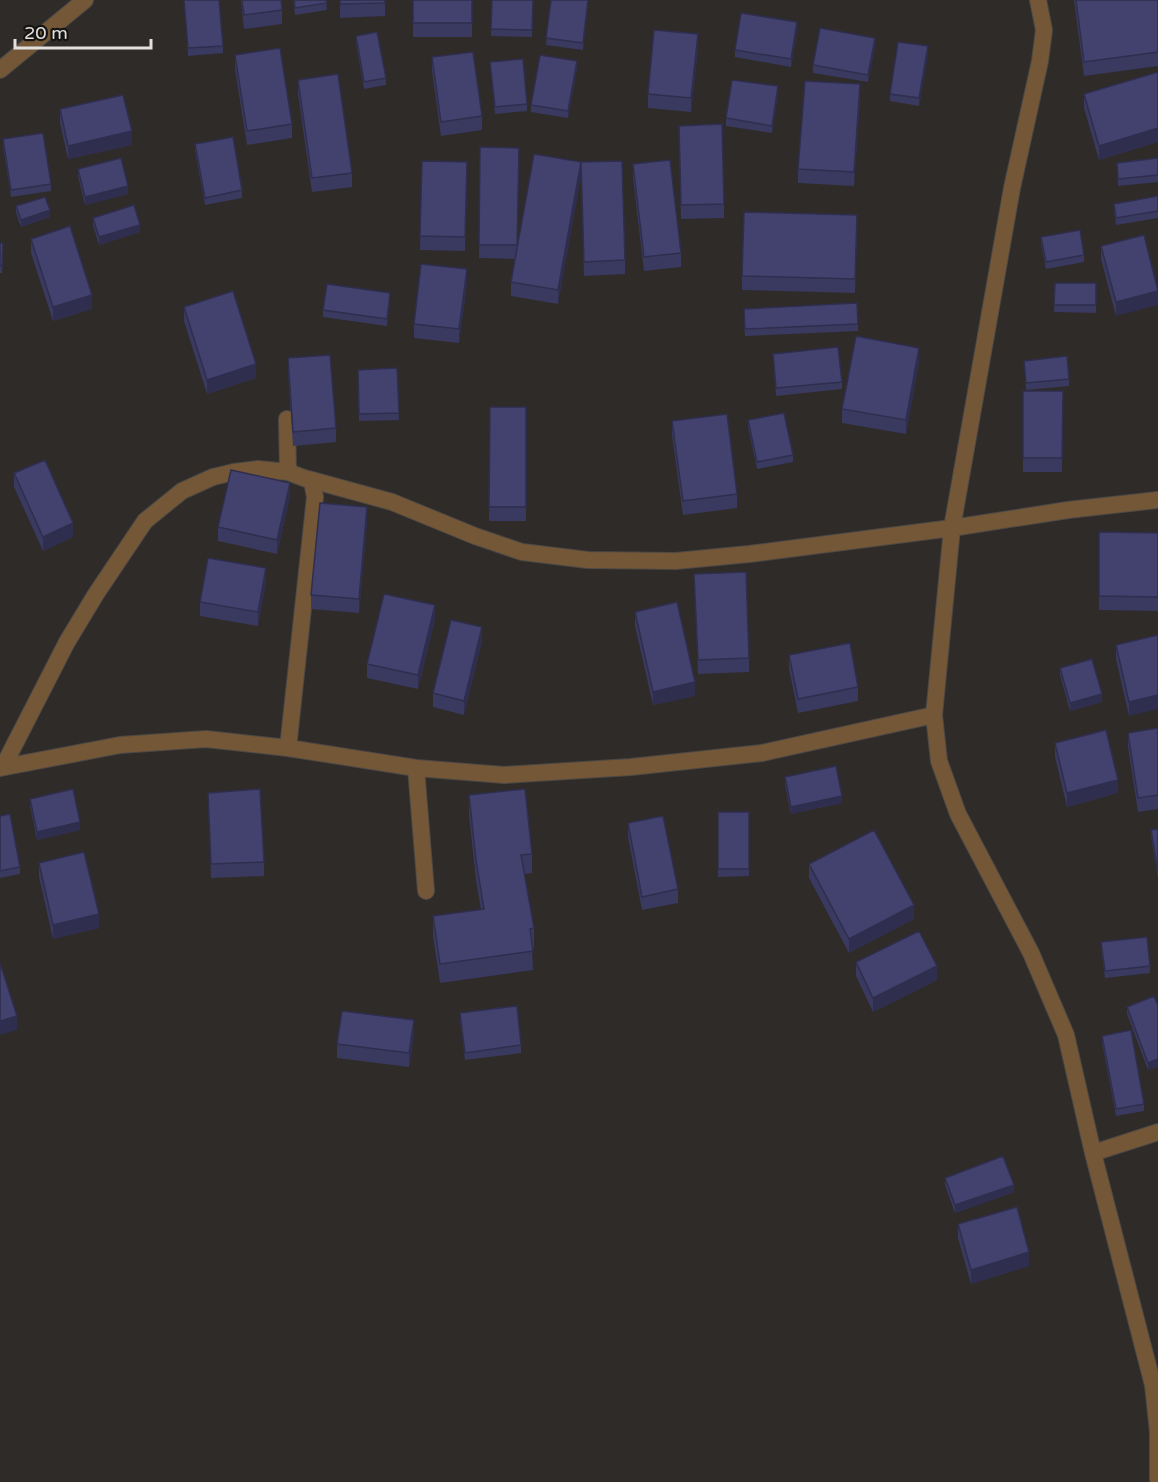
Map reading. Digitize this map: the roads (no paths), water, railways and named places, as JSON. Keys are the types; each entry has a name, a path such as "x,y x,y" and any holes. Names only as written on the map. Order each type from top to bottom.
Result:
{"street":[{"path":"0,70 85,0"},
{"path":"1038,0 1044,30 1040,61 1012,188 952,528 934,715 939,761 958,814 1031,952 1066,1035 1092,1153 1153,1385 1158,1432 1158,1479"},
{"path":"287,419 288,472"},
{"path":"1,767 67,642 145,520 182,491 213,477 234,472 258,469 288,472 392,502 475,536 522,552 588,560 676,561 728,556 1158,500"},
{"path":"288,748 315,497 314,485 308,479"},
{"path":"1,767 131,744 206,739 288,748 416,768 504,775 667,763 762,753 934,715"},
{"path":"416,768 426,891"},
{"path":"1092,1153 1158,1132"}]}
